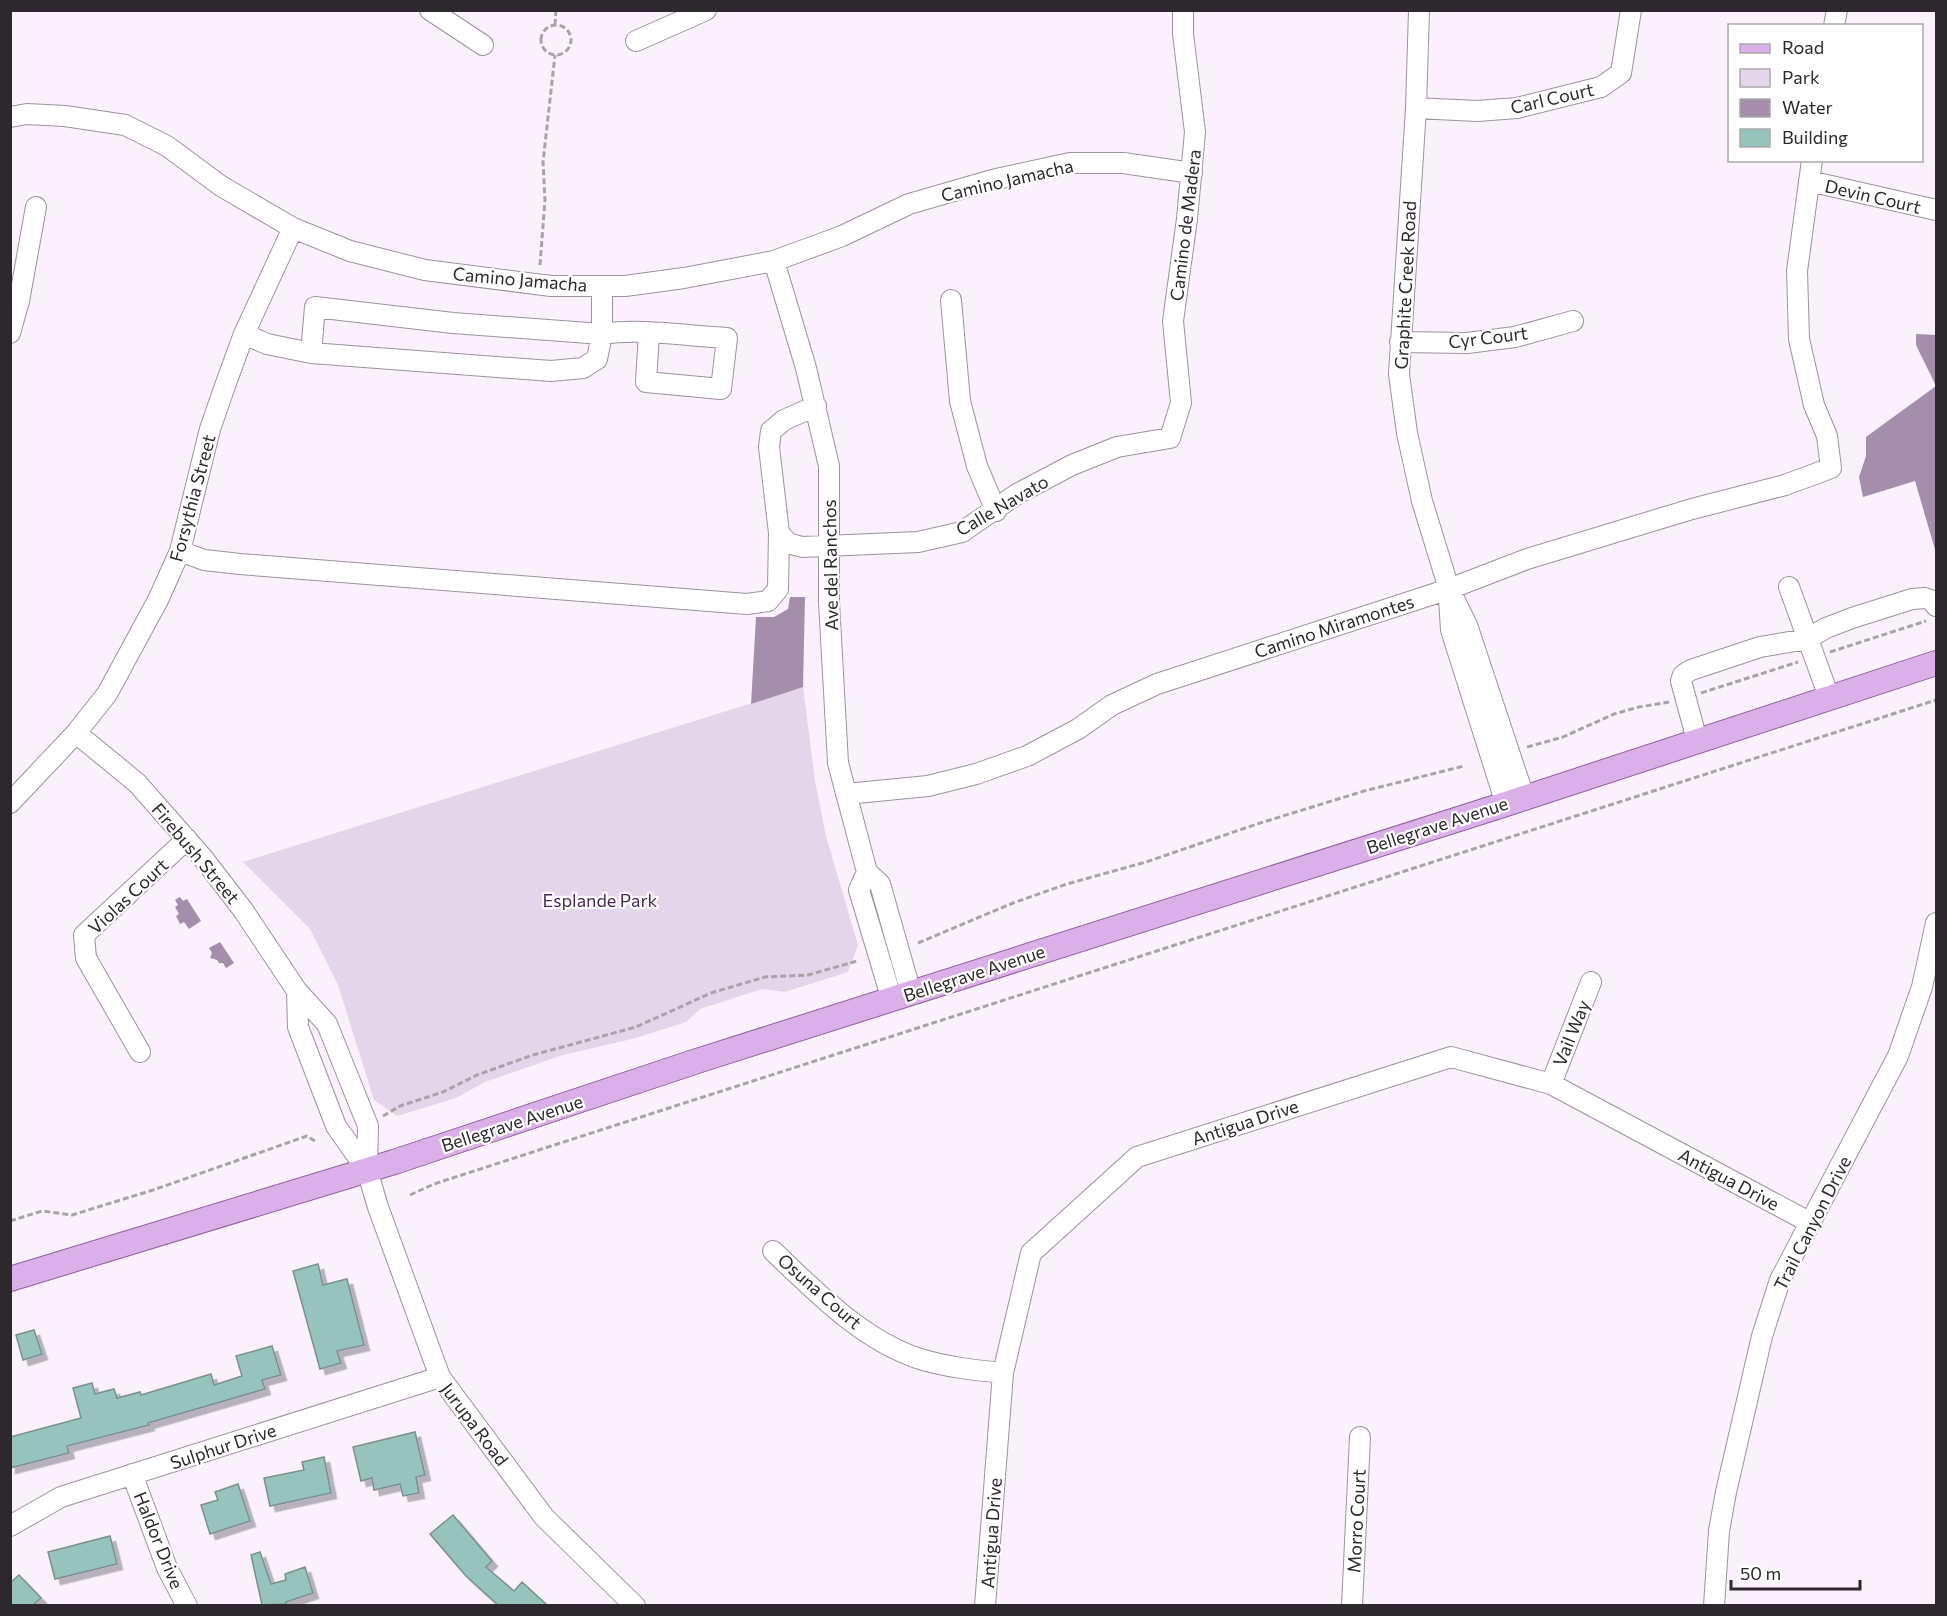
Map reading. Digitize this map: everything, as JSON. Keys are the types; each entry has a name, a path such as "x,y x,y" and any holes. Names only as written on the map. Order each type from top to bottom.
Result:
{"main road":[{"name":"Bellegrave Avenue","path":"10,1280 367,1170 697,1061 1936,663"}],"street":[{"path":"430,10 483,45"},
{"path":"636,41 706,10"},
{"name":"Camino de Madera","path":"1170,438 1181,404 1173,321 1187,219 1195,132 1183,34 1183,10"},
{"name":"Graphite Creek Road","path":"1419,10 1416,108 1399,374 1407,433 1422,501 1449,589 1467,625 1515,800"},
{"name":"Carl Court","path":"1416,108 1477,111 1517,108 1601,87 1621,74 1631,10"},
{"name":"Camino Jamacha","path":"10,117 27,114 65,116 125,125 167,146 221,186 293,228 350,251 425,270 551,286 625,286 684,278 774,261 842,236 909,204 1014,175 1070,163 1123,163 1191,173"},
{"path":"1809,182 1812,162"},
{"name":"Devin Court","path":"1809,182 1936,210"},
{"name":"Camino Miramontes","path":"846,794 928,786 976,774 1027,756 1078,729 1112,705 1157,684 1449,589 1527,559 1692,509 1785,485 1831,468 1827,436 1814,405 1799,339 1797,271 1809,182"},
{"path":"10,333 19,301 36,207"},
{"name":"Forsythia Street","path":"10,803 76,733 107,694 159,600 180,551 210,429 244,334 293,228"},
{"name":"Ave del Ranchos","path":"774,261 816,406 829,466 829,602 838,764 867,872 859,890 902,997"},
{"path":"244,334 267,344 311,353 550,371 583,368 597,359 602,334 602,286"},
{"path":"951,300 960,401 977,466 996,511"},
{"path":"311,353 315,307 453,323 602,334 619,332 650,333 727,338 721,388 646,382 650,333"},
{"name":"Cyr Court","path":"1401,342 1467,343 1515,338 1573,321"},
{"path":"180,551 204,560 240,564 747,604 768,601 778,589 779,534 769,447 771,431 784,420 816,406"},
{"name":"Calle Navato","path":"779,534 788,543 802,547 918,542 951,535 962,532 996,511 1017,494 1072,465 1117,447 1170,438"},
{"path":"1789,587 1829,697"},
{"path":"1810,648 1826,628 1852,618 1912,599 1925,598 1936,606"},
{"path":"1697,740 1681,681 1683,675 1691,670 1760,647 1810,648"},
{"name":"Firebush Street","path":"76,733 137,783 188,840 243,910 297,991 327,1024 368,1126 367,1170"},
{"name":"Violas Court","path":"140,1052 86,958 84,935 188,840"},
{"name":"Trail Canyon Drive","path":"1714,1605 1722,1512 1762,1336 1780,1280 1898,1056 1922,987 1936,923"},
{"name":"Vail Way","path":"1551,1084 1591,982"},
{"path":"297,991 298,1027 336,1126 367,1170"},
{"name":"Antigua Drive","path":"985,1605 1003,1373 1031,1253 1137,1156 1451,1057 1551,1084 1809,1222"},
{"name":"Jurupa Road","path":"367,1170 440,1377 544,1517 635,1605"},
{"name":"Osuna Court","path":"773,1251 847,1319 878,1338 914,1357 939,1364 1003,1373"},
{"name":"Sulphur Drive","path":"10,1526 61,1497 440,1377"},
{"name":"Morro Court","path":"1352,1605 1360,1437"},
{"name":"Haldor Drive","path":"132,1474 167,1568 187,1605"}],"path":[{"path":"555,25 556,10"},
{"path":"555,25 564,27 571,40 565,53 555,56 546,52 540,40 546,28 555,25"},
{"path":"540,265 545,200 543,162 555,56"},
{"path":"1526,747 1563,737 1614,714 1639,706 1686,698 1810,648 1936,617"},
{"path":"410,1195 434,1184 632,1119 1936,700"},
{"path":"918,943 1012,903 1067,884 1146,862 1364,791 1464,766"},
{"path":"380,1119 400,1106 443,1092 477,1075 533,1055 636,1027 711,993 765,977 808,975 857,961"},
{"path":"10,1221 42,1211 72,1215 153,1190 307,1136 315,1141"}],"green space":[{"name":"Esplande Park","path":"803,687 815,781 826,836 858,945 848,972 785,992 762,989 700,1009 686,1022 636,1038 563,1055 485,1082 456,1098 397,1116 374,1100 338,985 310,929 243,862"}],"water":[{"path":"1916,334 1936,335 1936,386 1916,345"},
{"path":"1936,386 1936,553 1915,481 1863,497 1859,477 1866,456 1866,437"},
{"path":"790,597 805,597 803,687 751,704 756,617 774,617 788,609"},
{"path":"180,897 183,901 187,899 201,921 189,929 184,922 180,924 176,916 179,914 175,907 178,905 175,900"},
{"path":"220,942 234,963 226,968 223,963 210,958 212,953 209,948"}],"building":[{"path":"318,1264 323,1285 347,1279 364,1345 337,1351 341,1363 320,1369 293,1271"},
{"path":"34,1330 42,1354 23,1360 16,1335"},
{"path":"272,1346 281,1375 262,1380 265,1389 148,1423 149,1425 67,1446 69,1453 10,1468 10,1437 81,1418 73,1388 92,1383 95,1394 114,1389 117,1398 140,1392 141,1395 211,1374 214,1385 242,1376 236,1356"},
{"path":"415,1432 425,1475 416,1477 419,1493 403,1496 400,1484 374,1490 372,1478 361,1481 353,1447"},
{"path":"324,1457 331,1493 270,1506 264,1478 304,1470 302,1462"},
{"path":"238,1484 250,1521 210,1534 201,1505 218,1500 215,1492"},
{"path":"453,1515 492,1561 486,1567 514,1591 522,1582 547,1605 498,1605 466,1576 430,1534"},
{"path":"110,1536 117,1564 55,1579 48,1552"},
{"path":"260,1552 271,1584 286,1580 285,1574 305,1567 313,1593 286,1602 286,1604 262,1605 251,1555"},
{"path":"19,1575 41,1598 33,1605 10,1605 10,1583"}]}
